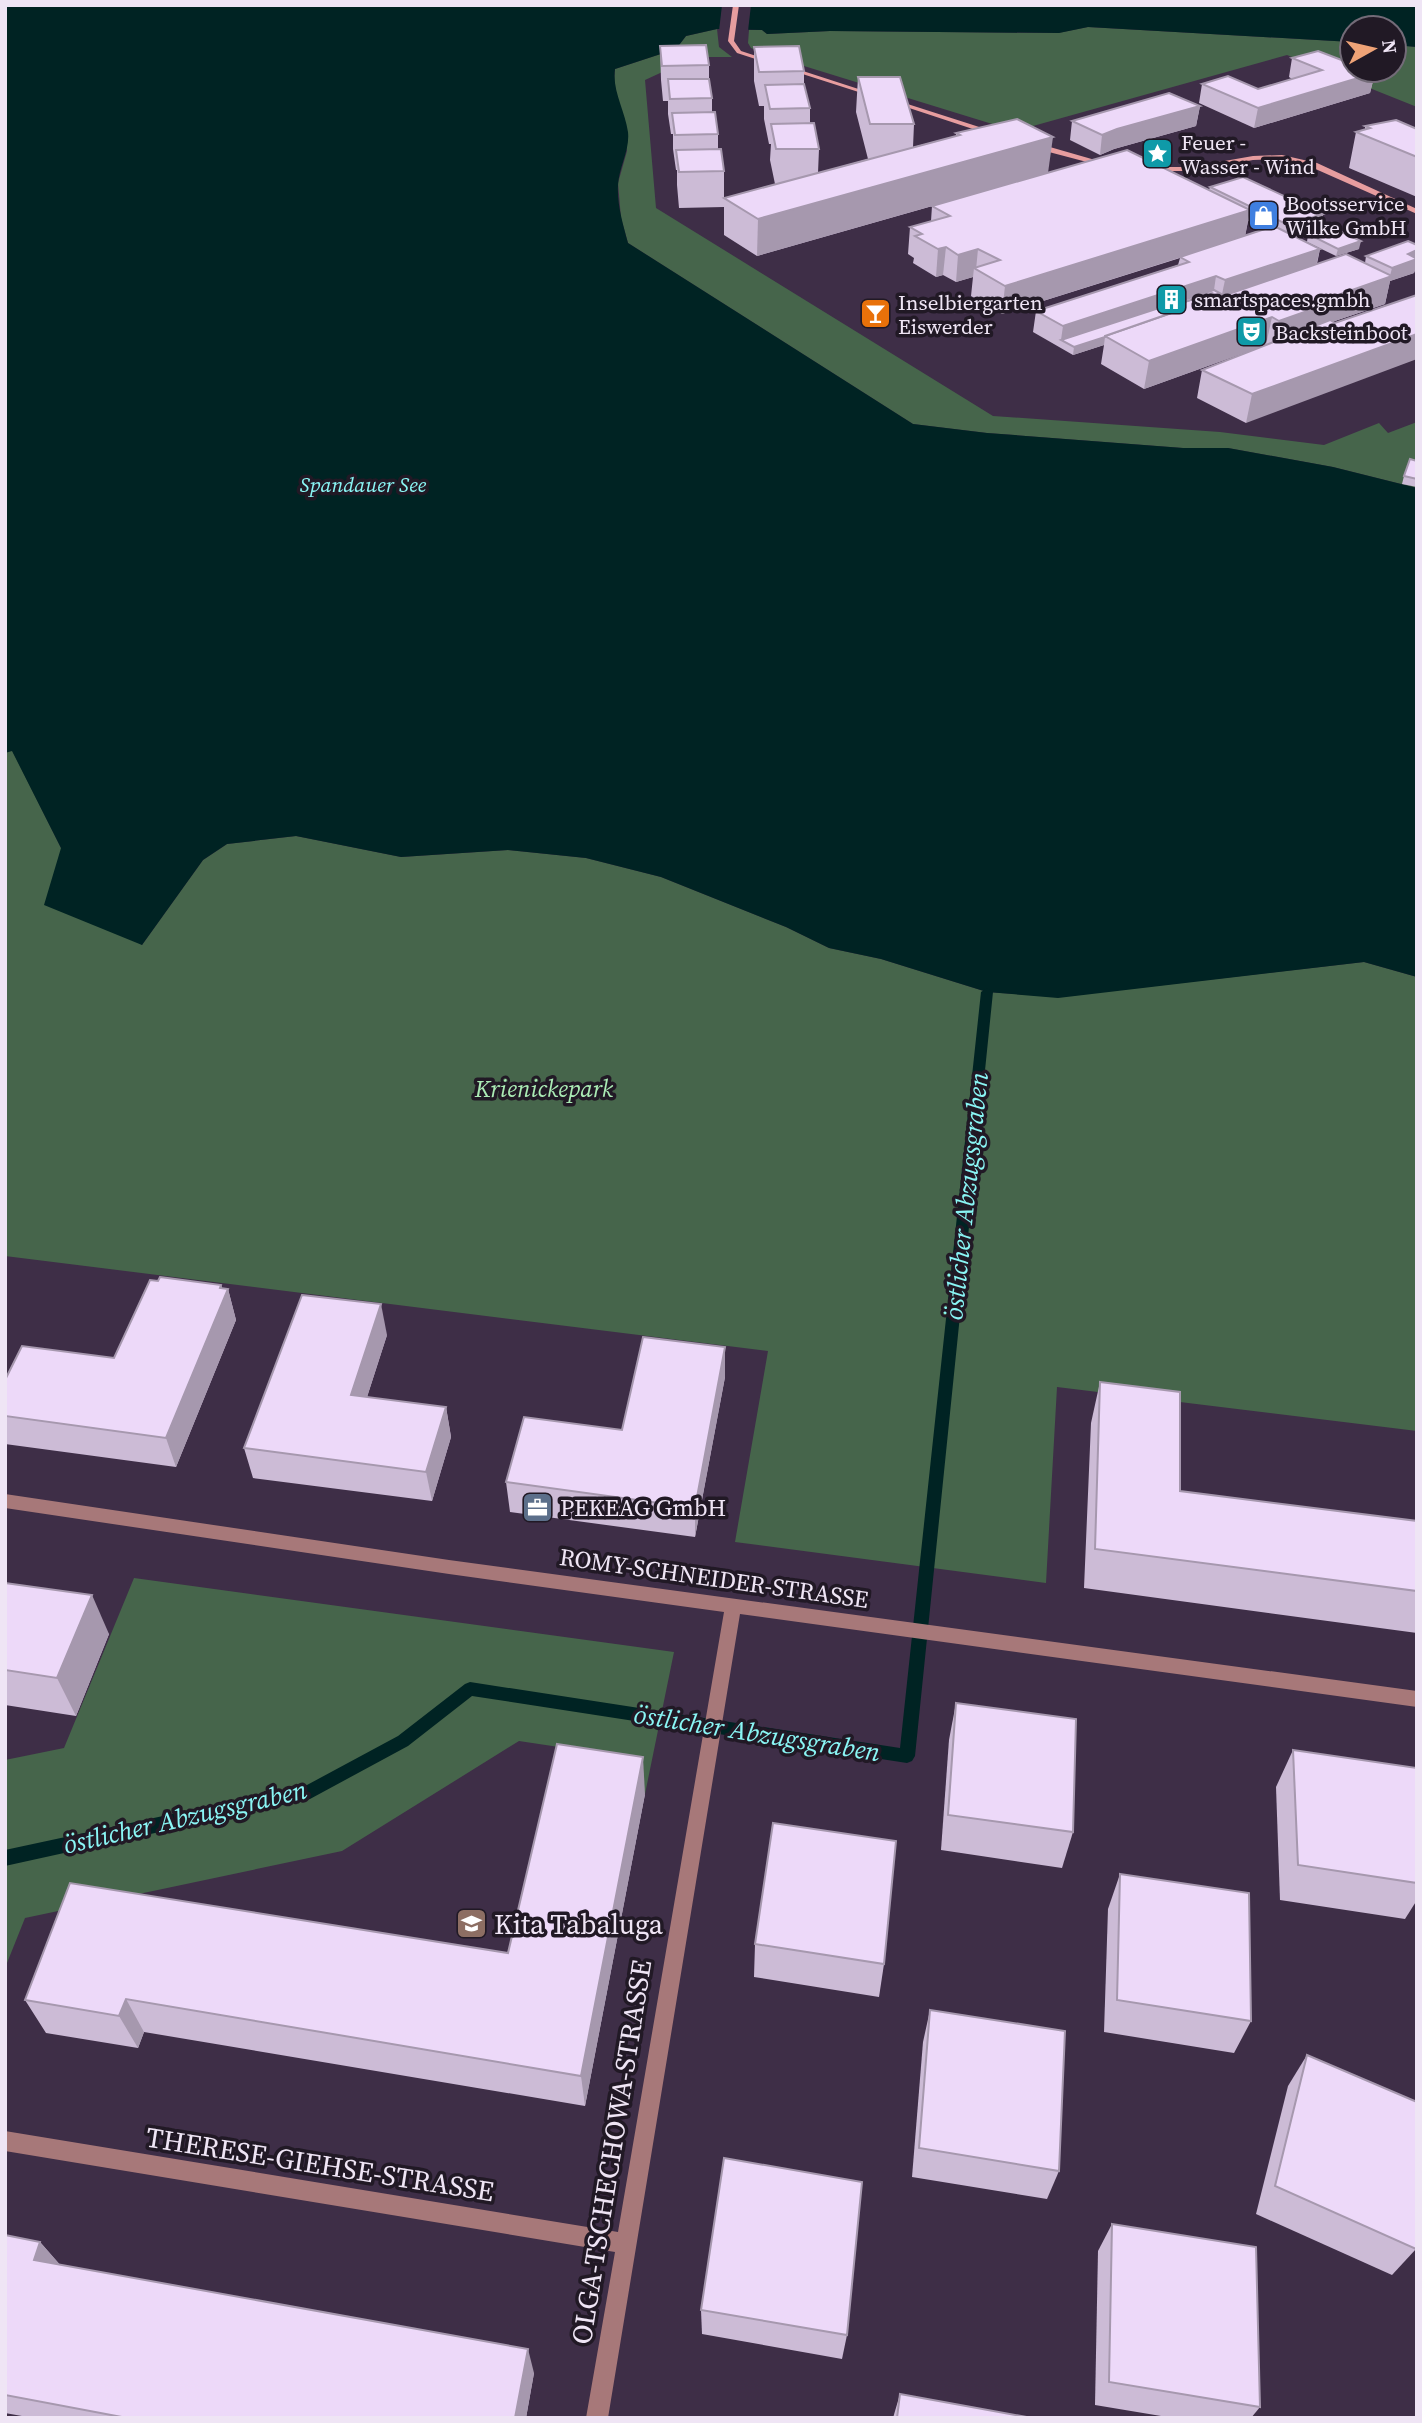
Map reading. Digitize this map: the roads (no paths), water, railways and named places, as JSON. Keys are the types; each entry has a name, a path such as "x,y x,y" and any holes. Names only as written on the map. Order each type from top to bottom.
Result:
{"street":[{"path":"736,5 732,31 734,47 747,56 999,134"},
{"path":"1025,142 1111,165"},
{"path":"1140,168 1190,169 1253,158 1282,157 1314,165 1417,212"},
{"name":"ROMY-SCHNEIDER-STRASSE","path":"5,1501 449,1567 1417,1699"},
{"name":"OLGA-TSCHECHOWA-STRASSE","path":"597,2418 733,1606"},
{"name":"THERESE-GIEHSE-STRASSE","path":"5,2141 625,2243"}],"water":[{"name":"Spandauer See","path":"5,5 1417,5 1417,47 1408,46 1408,14 1338,14 1338,41 1088,27 1059,33 830,31 767,34 762,30 717,29 686,36 676,49 615,69 615,77 628,132 618,192 628,243 913,424 987,433 1183,448 1228,448 1333,467 1417,488 1417,977 1364,962 1058,998 987,992 881,959 829,948 786,927 661,877 586,858 508,850 401,857 296,836 227,844 203,860 142,945 44,905 61,848 12,751 5,753"}],"waterway":[{"name":"östlicher Abzugsgraben","path":"5,1858 310,1792 403,1741 470,1689 907,1756 987,992"}],"place":[{"name":"Feuer - Wasser - Wind","path":"1158,154"},
{"name":"Bootsservice Wilke GmbH","path":"1263,215"},
{"name":"smartspaces.gmbh","path":"1171,299"},
{"name":"Inselbiergarten Eiswerder","path":"875,314"},
{"name":"Backsteinboot","path":"1252,332"},
{"name":"PEKEAG GmbH","path":"537,1507"},
{"name":"Kita Tabaluga","path":"471,1924"}],"park label":[{"name":"Krienickepark","path":"544,1088"}]}
